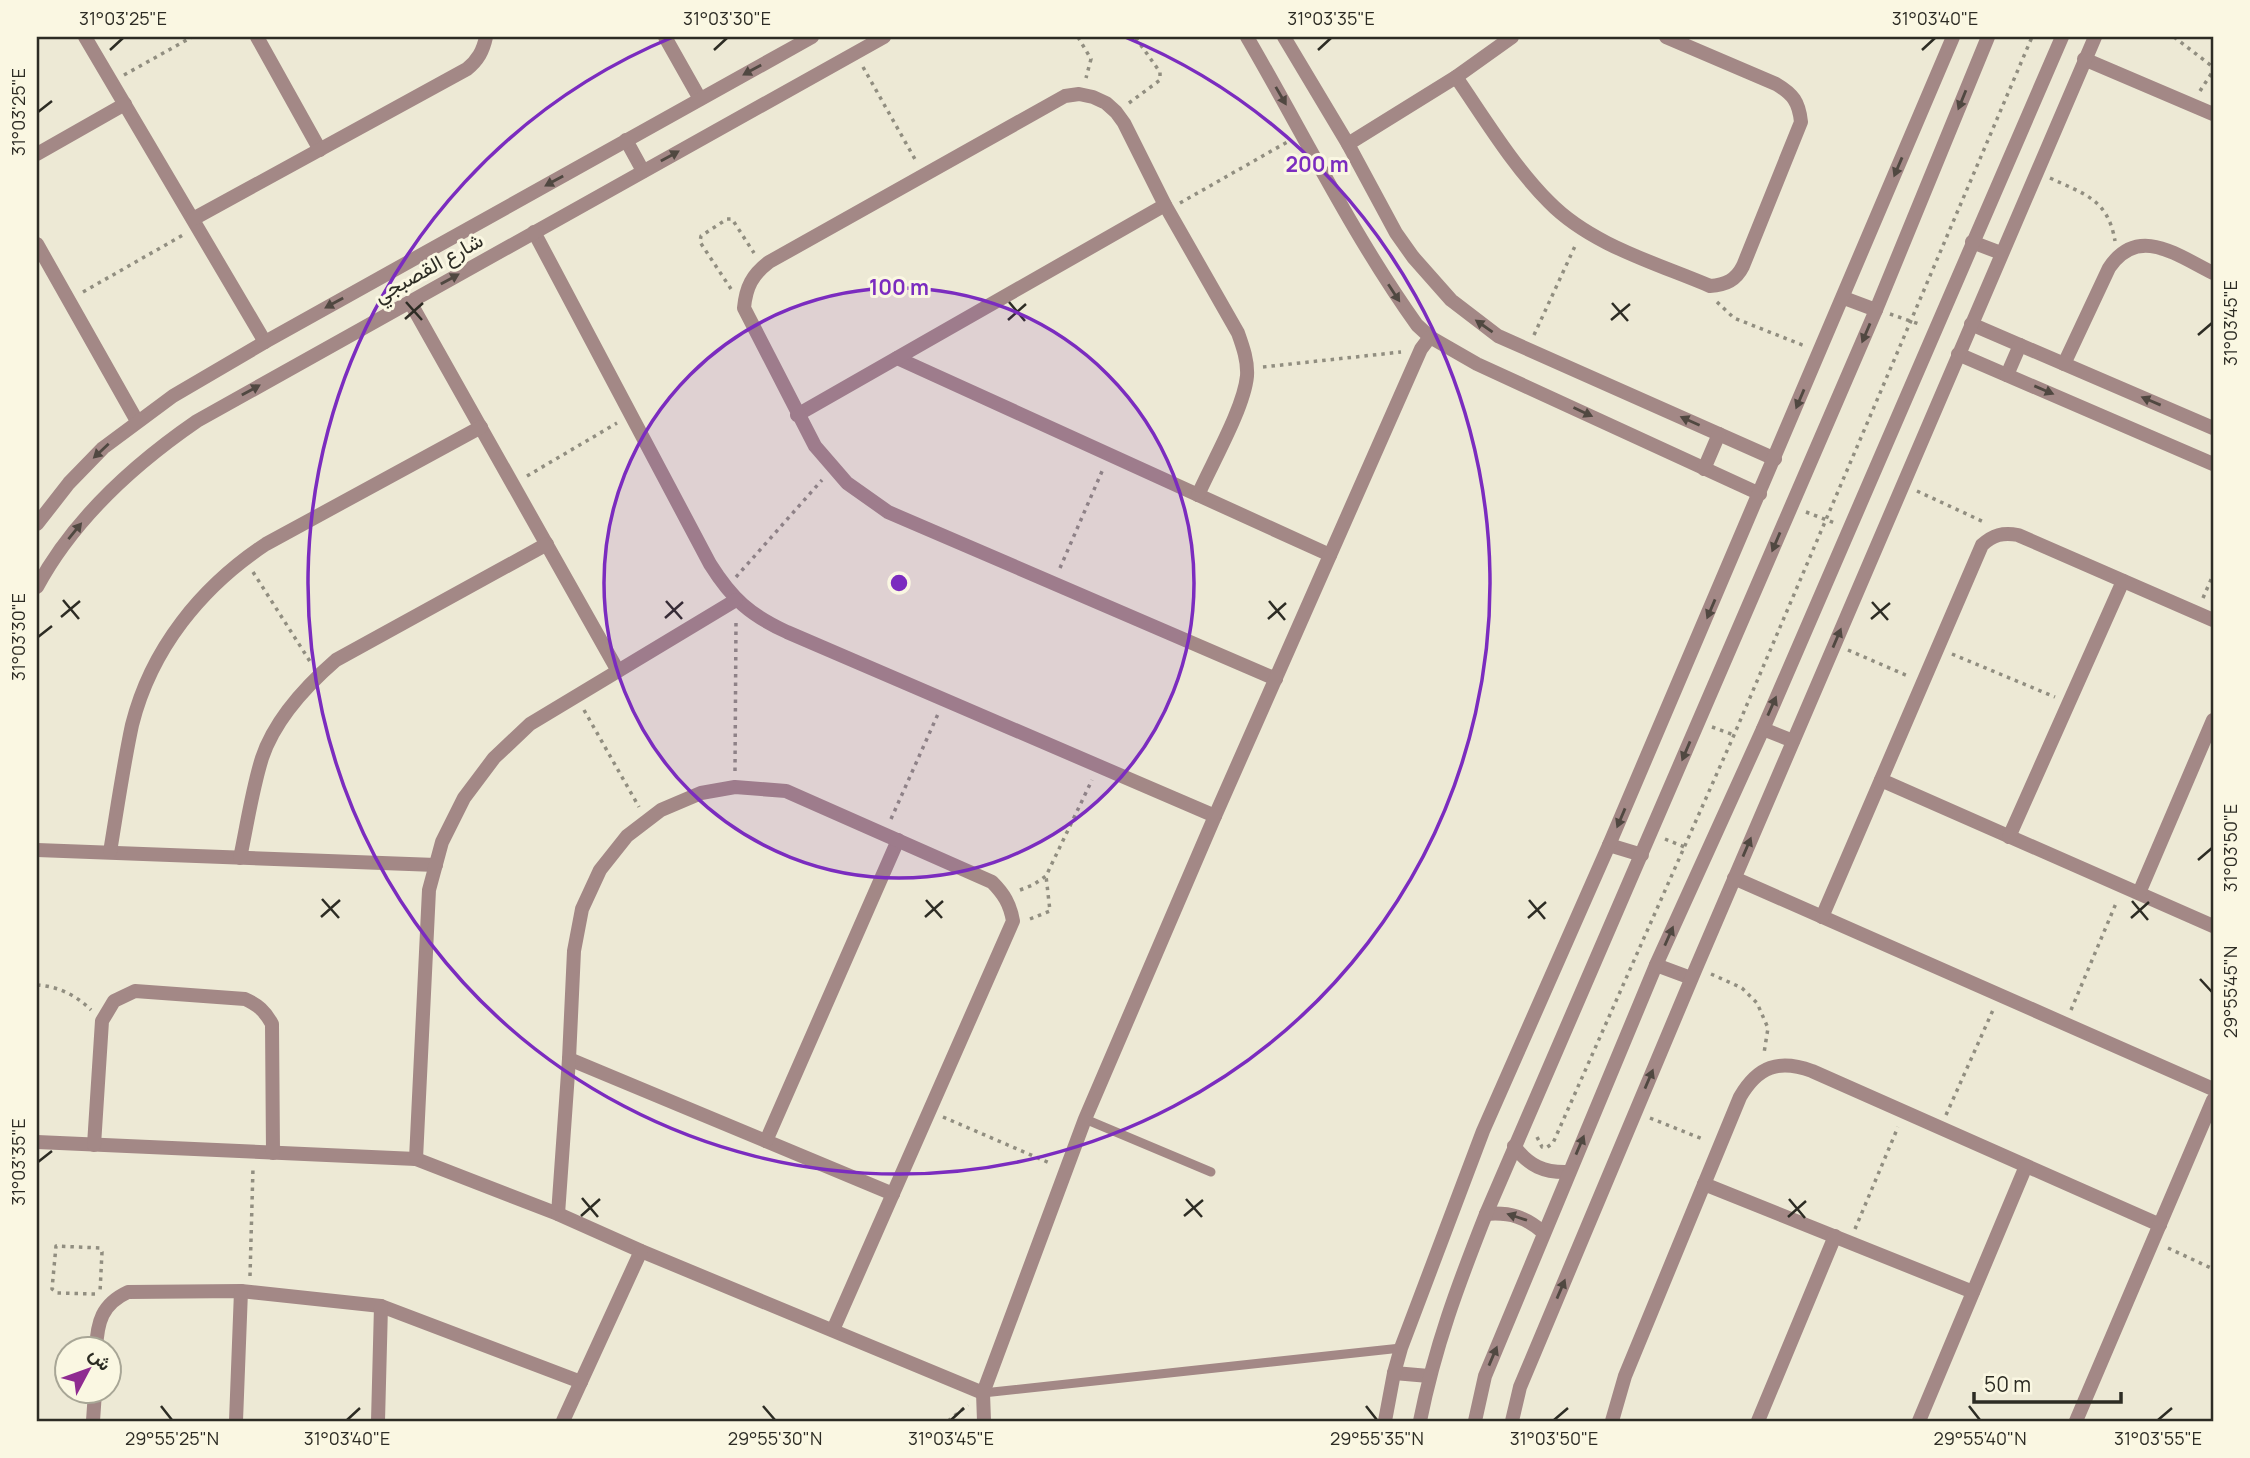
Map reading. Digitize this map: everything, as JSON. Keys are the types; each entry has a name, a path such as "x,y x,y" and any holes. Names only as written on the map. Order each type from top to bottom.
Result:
{"street":[{"path":"85,37 265,342"},
{"path":"257,37 320,149"},
{"path":"195,223 320,149 467,69 478,60 486,37"},
{"path":"665,37 700,99"},
{"name":"شارع القصبجي","path":"37,524 69,483 103,448 173,396 812,37"},
{"name":"شارع القصبجي","path":"37,587 64,544 93,509 125,476 160,446 197,421 884,37"},
{"path":"1247,37 1303,133 1353,228 1426,343 1760,494"},
{"path":"1284,37 1348,144 1396,233 1431,279 1474,319 1498,336 1775,459"},
{"path":"1348,144 1456,77 1511,37"},
{"path":"1456,77 1526,176 1550,204 1583,229 1612,245 1710,286 1721,286 1738,275 1743,266 1801,122 1799,106 1790,92 1776,84 1665,37"},
{"path":"1385,1421 1401,1348 1483,1131 1760,494 1953,37"},
{"path":"1420,1421 1429,1376 1448,1309 1486,1214 1699,722 1798,509 1988,37"},
{"path":"1475,1421 1485,1376 1656,965 1763,729 2062,37"},
{"path":"1512,1421 1520,1387 1635,1111 2095,37"},
{"path":"2084,59 2213,114"},
{"path":"1198,495 1243,397 1247,369 1245,354 1238,333 1166,207 1124,123 1105,103 1079,94 1065,96 763,267 750,282 744,309 815,446 847,483 888,512 1276,678"},
{"path":"37,153 125,104"},
{"path":"626,140 643,171"},
{"path":"797,415 1166,207"},
{"path":"534,232 710,564 731,594 763,621 1215,816"},
{"path":"1972,242 2001,253"},
{"path":"37,244 137,421"},
{"path":"2064,364 2109,268 2116,257 2126,249 2152,245 2213,273"},
{"path":"1843,298 1876,310"},
{"path":"410,302 618,671"},
{"path":"1971,324 2213,428"},
{"path":"984,1421 983,1393 1085,1119 1215,816 1426,343"},
{"path":"2007,375 2020,345"},
{"path":"1958,354 2213,464"},
{"path":"897,358 1331,555"},
{"path":"110,852 133,724 149,676 173,631 206,592 244,559 481,427"},
{"path":"1704,469 1719,434"},
{"path":"1822,917 1982,545 1998,534 2018,534 2213,620"},
{"path":"240,858 262,757 296,699 319,675 336,660 547,544"},
{"path":"2009,836 2123,581"},
{"path":"416,1159 429,890 442,842 464,798 494,758 530,724 618,671 731,594"},
{"path":"2139,893 2213,720"},
{"path":"1763,729 1793,741"},
{"path":"1881,780 2213,926"},
{"path":"558,1214 574,951 582,909 600,870 627,836 661,810 701,793 735,787 786,791 992,882 1003,892 1010,906 1012,923 832,1330"},
{"path":"766,1141 891,837"},
{"path":"1609,845 1642,855"},
{"path":"37,850 436,865"},
{"path":"1734,878 2213,1089"},
{"path":"1656,965 1694,973"},
{"path":"94,1145 102,1021 114,1001 135,991 245,999 257,1004 266,1013 272,1024 273,1153"},
{"path":"569,1059 893,1194"},
{"path":"1612,1421 1626,1376 1740,1097 1749,1082 1762,1071 1779,1065 1796,1065 2160,1225"},
{"path":"2076,1421 2213,1100"},
{"path":"37,1142 416,1159 558,1214 983,1393"},
{"path":"1514,1146 1524,1159 1537,1169 1553,1173 1569,1172"},
{"path":"1919,1421 2026,1166"},
{"path":"1704,1184 1973,1292"},
{"path":"1486,1214 1502,1212 1518,1215 1532,1222 1544,1233"},
{"path":"1758,1421 1835,1237"},
{"path":"562,1421 641,1251"},
{"path":"236,1421 245,1291"},
{"path":"97,1336 99,1318 106,1306 116,1297 128,1292 245,1291 381,1306 581,1382"},
{"path":"378,1421 381,1306"},
{"path":"1394,1373 1429,1376"}],"lane":[{"path":"1085,1119 1211,1171"},
{"path":"983,1393 1401,1348"}],"path":[{"path":"112,82 192,37"},
{"path":"1078,37 1091,62 1079,94"},
{"path":"1116,112 1160,80 1160,72 1135,37"},
{"path":"1537,1136 1542,1147 1553,1143 1734,735 2032,37"},
{"path":"2175,37 2213,69 2191,104"},
{"path":"855,53 924,175"},
{"path":"1166,207 1303,133"},
{"path":"2036,172 2093,198 2105,211 2114,237 2116,257"},
{"path":"744,309 700,242 701,236 727,219 732,219 763,267"},
{"path":"69,300 195,223"},
{"path":"1527,349 1583,229"},
{"path":"1710,286 1723,310 1734,318 1820,352"},
{"path":"1876,310 1935,329"},
{"path":"1247,369 1426,343"},
{"path":"513,485 631,415"},
{"path":"1054,583 1110,454"},
{"path":"735,787 731,594 833,467"},
{"path":"1903,484 1973,515 1998,534"},
{"path":"1798,509 1808,503"},
{"path":"1798,509 1850,528"},
{"path":"244,559 319,675"},
{"path":"2197,612 2213,575"},
{"path":"1834,645 1923,682"},
{"path":"1938,648 2069,703"},
{"path":"576,696 647,821"},
{"path":"891,837 944,699"},
{"path":"1699,722 1756,743"},
{"path":"1003,892 1034,886 1046,876 1098,766"},
{"path":"1651,833 1704,856"},
{"path":"1012,923 1049,912 1046,876"},
{"path":"2065,1024 2124,887"},
{"path":"1694,973 1742,988 1758,1003 1768,1028 1762,1071"},
{"path":"37,985 50,986 69,994 87,1006 102,1021"},
{"path":"1941,1128 1999,995"},
{"path":"929,1111 1067,1170"},
{"path":"1635,1111 1720,1146"},
{"path":"1849,1242 1905,1112"},
{"path":"245,1291 253,1152"},
{"path":"2153,1241 2213,1269"},
{"path":"55,1247 101,1249 100,1294 57,1293 53,1290 55,1247"}]}
